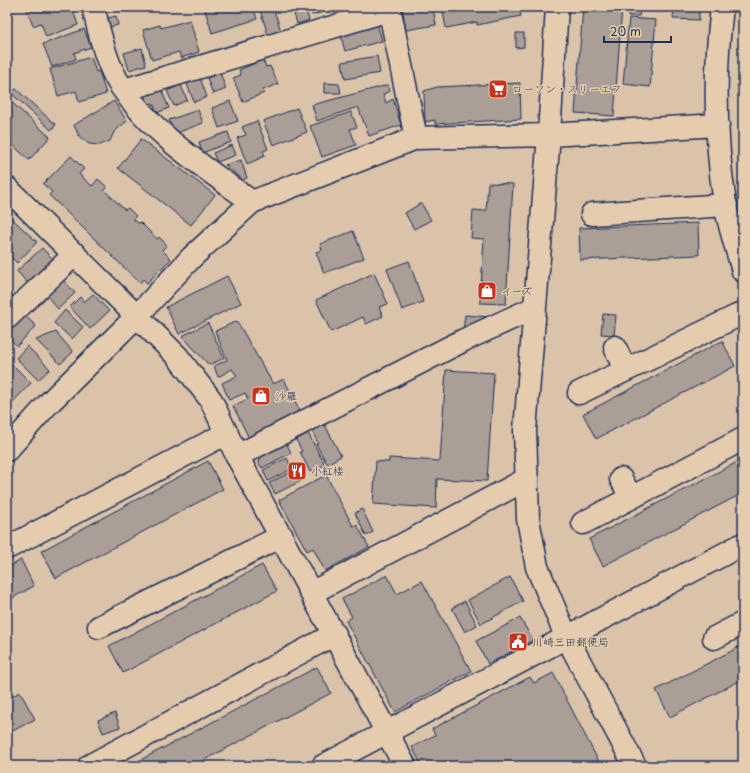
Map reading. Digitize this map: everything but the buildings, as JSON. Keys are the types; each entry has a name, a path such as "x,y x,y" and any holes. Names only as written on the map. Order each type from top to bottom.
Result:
{"street":[{"path":"93,7 105,52 119,84 143,116 178,148 252,202"},
{"path":"557,7 549,134 525,430 528,519 537,567 566,636 635,766"},
{"path":"722,7 717,48 718,125 726,204 743,271"},
{"path":"124,90 389,8 416,138"},
{"path":"7,450 48,404 136,317 192,257 252,202 416,138 549,134 718,125"},
{"path":"7,188 177,356 211,400 238,456 405,766"},
{"path":"592,214 726,204"},
{"path":"7,318 75,254"},
{"path":"238,456 464,340 534,308"},
{"path":"579,393 743,313"},
{"path":"615,347 625,370"},
{"path":"7,548 227,432"},
{"path":"583,523 626,488 743,439"},
{"path":"312,592 527,478"},
{"path":"99,627 282,536"},
{"path":"323,766 566,636 743,544"},
{"path":"714,638 743,623"},
{"path":"89,766 335,634"}],"place":[{"name":"ローソン・スリーエフ","path":"498,89"},
{"name":"イーズ","path":"487,291"},
{"name":"沙羅","path":"261,396"},
{"name":"小紅楼","path":"297,471"},
{"name":"川崎三田郵便局","path":"518,642"}]}
